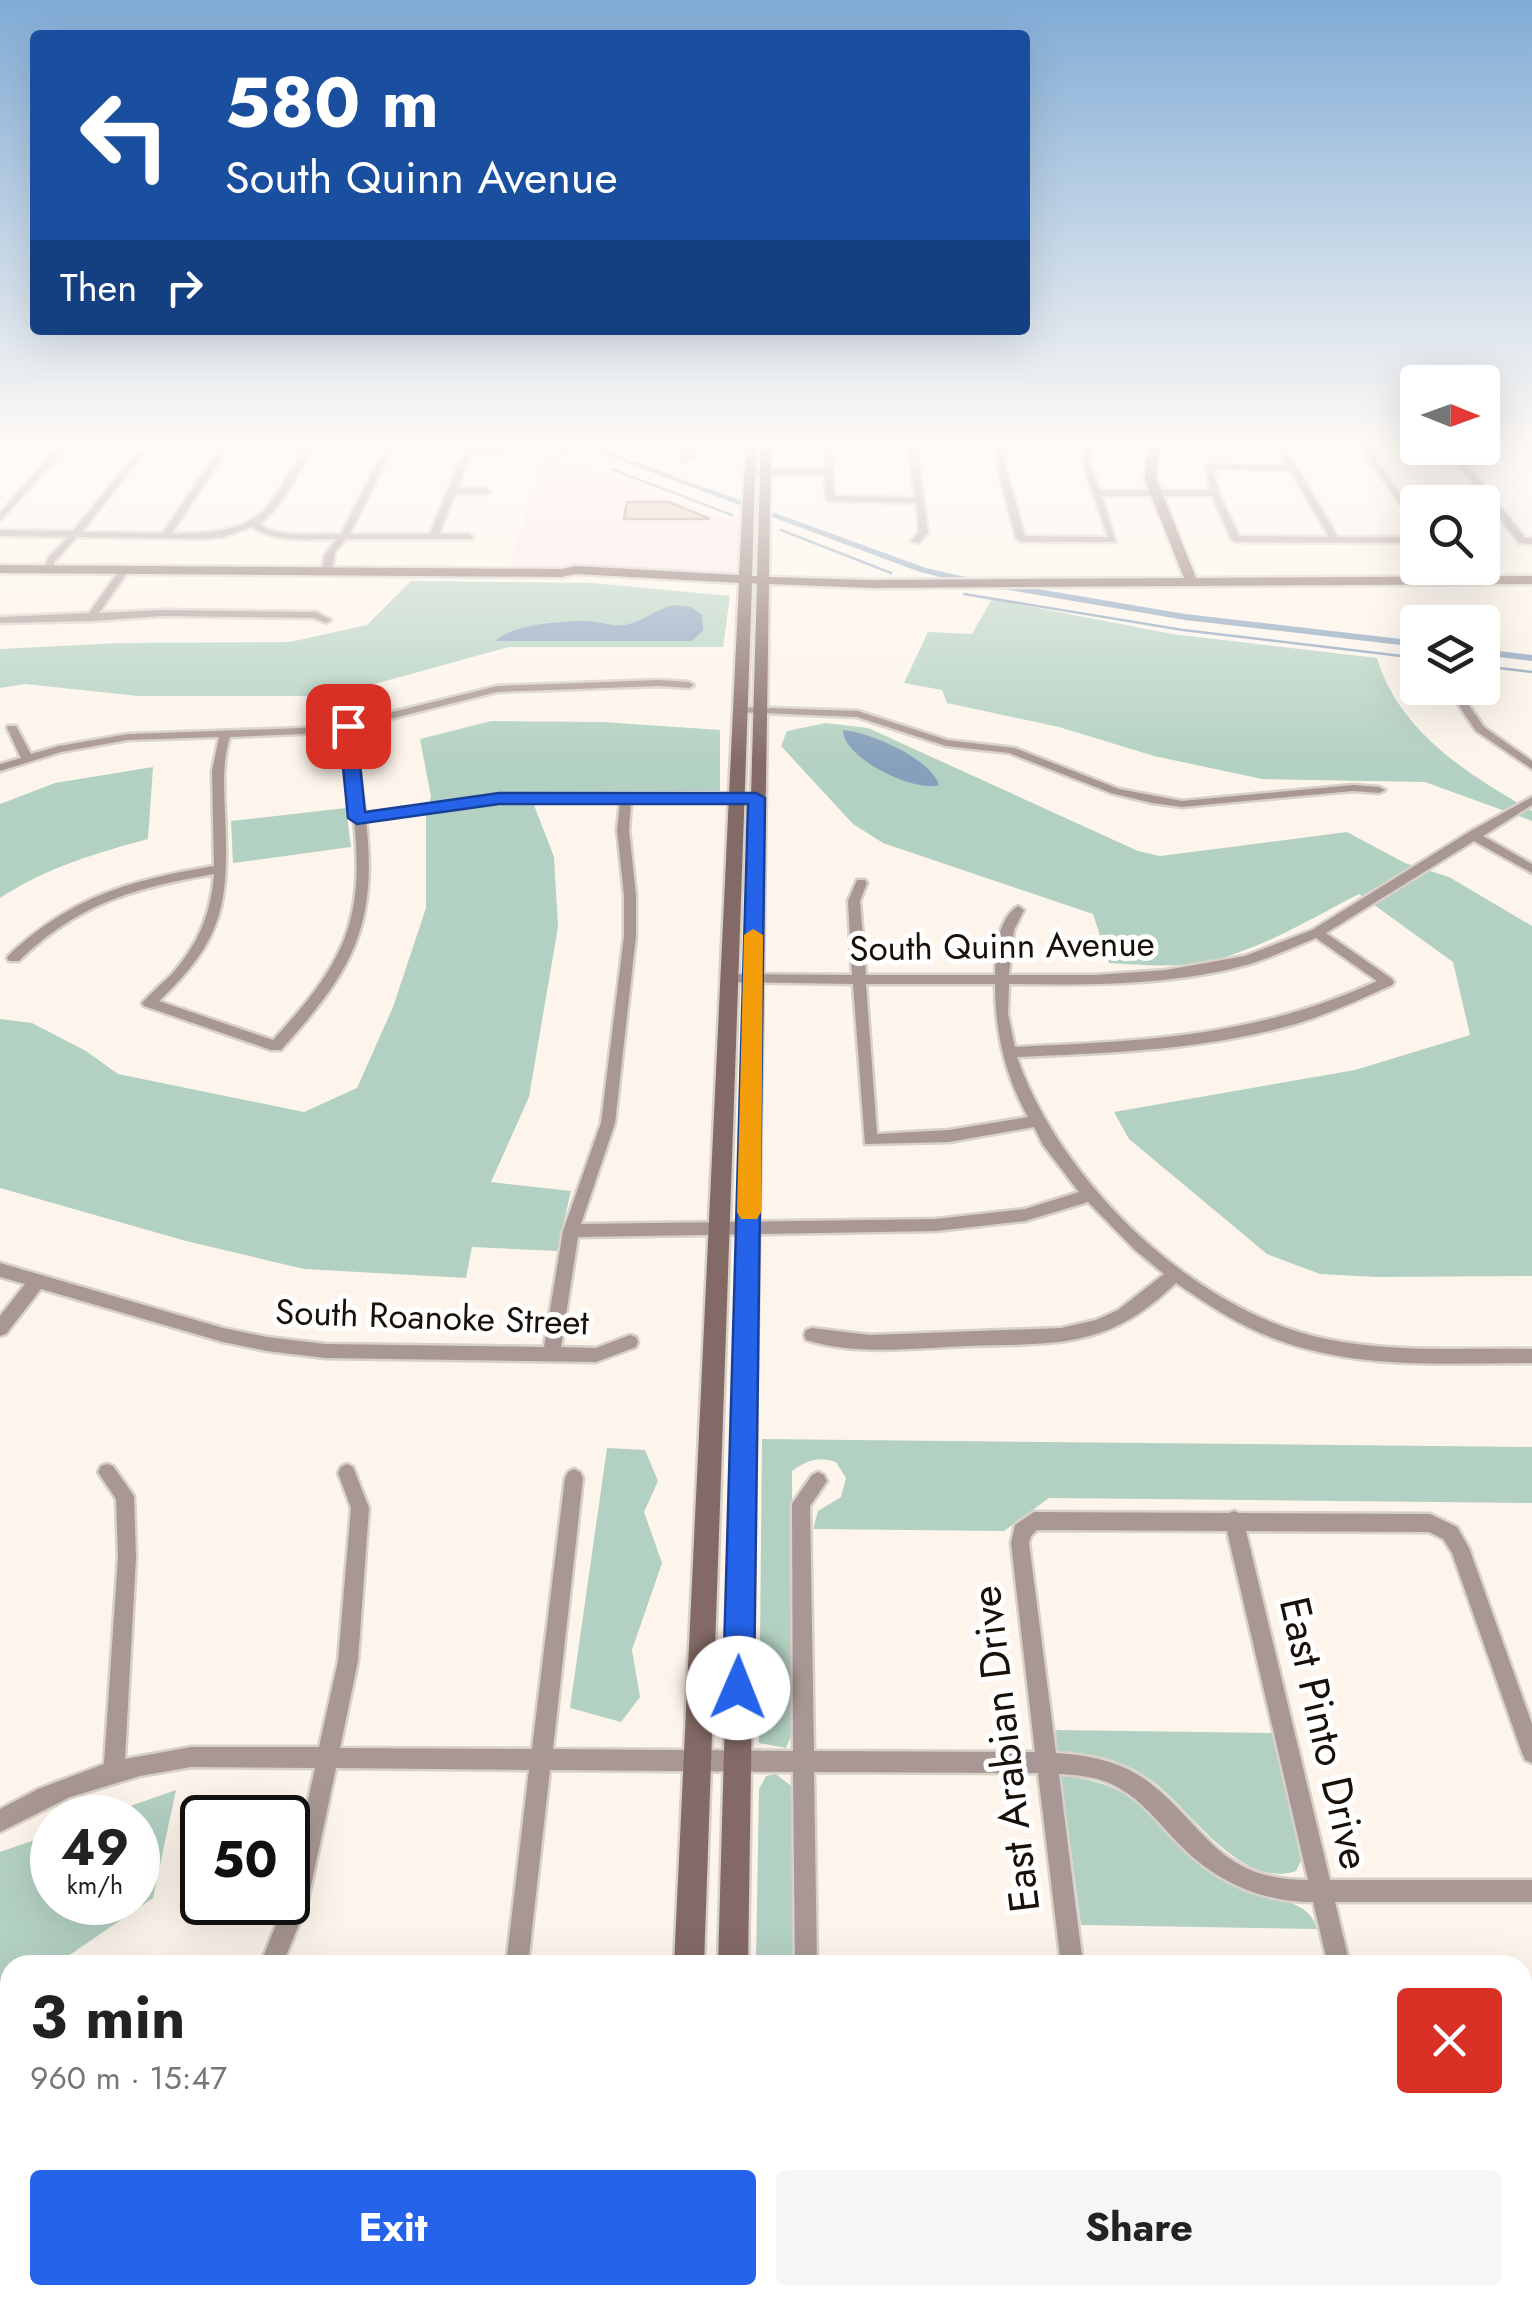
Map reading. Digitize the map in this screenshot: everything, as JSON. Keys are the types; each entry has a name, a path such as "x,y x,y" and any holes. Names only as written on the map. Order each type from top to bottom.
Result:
{"main road":[{"path":"732,1955 717,1761 718,1229 746,551"},
{"path":"689,1955 717,1761 749,1228 763,551"},
{"path":"1179,551 1191,580"},
{"path":"0,568 624,571 744,585 874,591 973,584 1191,580 1532,580"}],"street":[{"path":"49,569 69,551"},
{"path":"327,572 343,551"},
{"path":"91,618 124,570"},
{"path":"0,620 162,613 316,615 326,620"},
{"path":"0,768 27,758 128,737 348,726 477,692 532,682 689,685"},
{"path":"1464,705 1480,729 1532,766"},
{"path":"739,710 858,714 978,753 1011,750 1115,792 1182,804 1224,795 1379,790"},
{"path":"226,733 217,766 221,869 217,913 209,934 179,977 149,1004 276,1046 335,972 361,906 364,878 348,726"},
{"path":"12,728 27,758"},
{"path":"357,818 499,798 756,798"},
{"path":"551,1354 571,1231 608,1123 630,936 630,895 622,830 626,798"},
{"name":"South Quinn Avenue","path":"728,979 1095,980 1166,975 1247,960 1318,933 1532,800"},
{"path":"1473,835 1532,869"},
{"path":"14,958 34,936 93,899 137,884 221,869"},
{"path":"861,883 854,901 870,1140 949,1136 1037,1121"},
{"path":"1018,910 1007,923 1001,979 1009,1052 1037,1121 1090,1196 1176,1274 1224,1306 1298,1340 1369,1353 1532,1356"},
{"path":"1009,1052 1224,1038 1332,1008 1387,982 1318,933"},
{"path":"571,1231 966,1222 1025,1214 1090,1196"},
{"name":"South Roanoke Street","path":"0,1270 223,1335 267,1344 324,1350 596,1355 630,1342"},
{"path":"812,1335 870,1342 1061,1335 1091,1330 1129,1316 1176,1274"},
{"path":"0,1329 38,1280"},
{"path":"107,1472 125,1496 127,1557 114,1770"},
{"path":"275,1955 296,1904 348,1661 360,1508 347,1473"},
{"path":"519,1955 574,1478"},
{"path":"806,1955 801,1504 818,1481"},
{"name":"East Arabian Drive","path":"1071,1955 1020,1543 1027,1524 1043,1519 1234,1520"},
{"path":"1234,1520 1430,1522 1442,1527 1460,1548 1532,1753"},
{"name":"East Pinto Drive","path":"1234,1520 1337,1955"},
{"path":"0,1821 56,1791 114,1770 191,1757 1047,1763 1090,1765 1120,1776 1223,1868 1255,1886 1321,1891 1532,1891"}],"shaded area":[{"path":"515,551 738,551 736,572 717,576 649,568 510,567"}],"green space":[{"path":"411,581 593,583 730,596 723,647 509,647 360,688 313,696 138,696 25,684 0,688 0,649 120,643 290,642 367,625"},
{"path":"992,599 1172,634 1377,658 1387,684 1419,729 1461,766 1532,811 1532,821 1425,782 1262,779 1154,756 1059,727 947,703 942,690 904,683 928,632 972,634"},
{"path":"491,721 603,722 720,730 720,791 529,792 554,857 558,927 529,1097 491,1182 571,1191 557,1251 472,1247 466,1278 304,1269 186,1241 0,1188 0,1019 32,1023 86,1051 118,1074 304,1112 357,1088 393,1007 426,908 426,814 431,797 420,739"},
{"path":"826,723 868,728 1138,851 1160,856 1347,832 1405,863 1449,877 1532,926 1532,1276 1320,1274 1267,1254 1129,1139 1114,1112 1355,1070 1470,1035 1453,962 1359,894 1229,956 1185,965 1109,963 1093,914 883,843 853,824 781,746 787,731"},
{"path":"153,767 148,839 53,870 0,898 0,804 55,783"},
{"path":"346,808 351,847 233,863 231,821"},
{"path":"762,1439 1532,1447 1532,1503 1049,1498 1004,1531 813,1529 818,1511 841,1497 846,1478 836,1462 808,1462 792,1471 793,1732 786,1748 759,1743"},
{"path":"607,1448 645,1450 658,1481 644,1512 662,1563 632,1650 640,1697 621,1722 570,1708"},
{"path":"1056,1730 1273,1733 1301,1861 1296,1871 1275,1874 1254,1868 1214,1840 1145,1776 1103,1758 1057,1751"},
{"path":"776,1774 795,1789 796,1955 756,1955 759,1789 766,1776"},
{"path":"1061,1776 1118,1790 1139,1803 1210,1869 1245,1890 1295,1904 1305,1910 1317,1929 1081,1925"},
{"path":"176,1790 160,1865 160,1796"},
{"path":"30,1842 30,1925 114,1925 70,1955 0,1955 0,1852"}],"water":[{"path":"675,605 691,607 702,615 703,630 692,641 496,641 525,627 551,623 625,625"},
{"path":"843,730 868,736 912,757 934,775 939,785 914,784 882,771 854,752"}],"waterway":[{"path":"834,551 891,573"},
{"path":"870,551 956,578 1185,617 1400,642"},
{"path":"964,594 1183,630 1400,656"},
{"path":"1500,654 1532,658"},
{"path":"1500,668 1532,672"}],"slow traffic":[{"path":"749,1212 753,935"}],"route":[{"path":"348,726 357,818 499,798 756,798 738,1688"}]}
